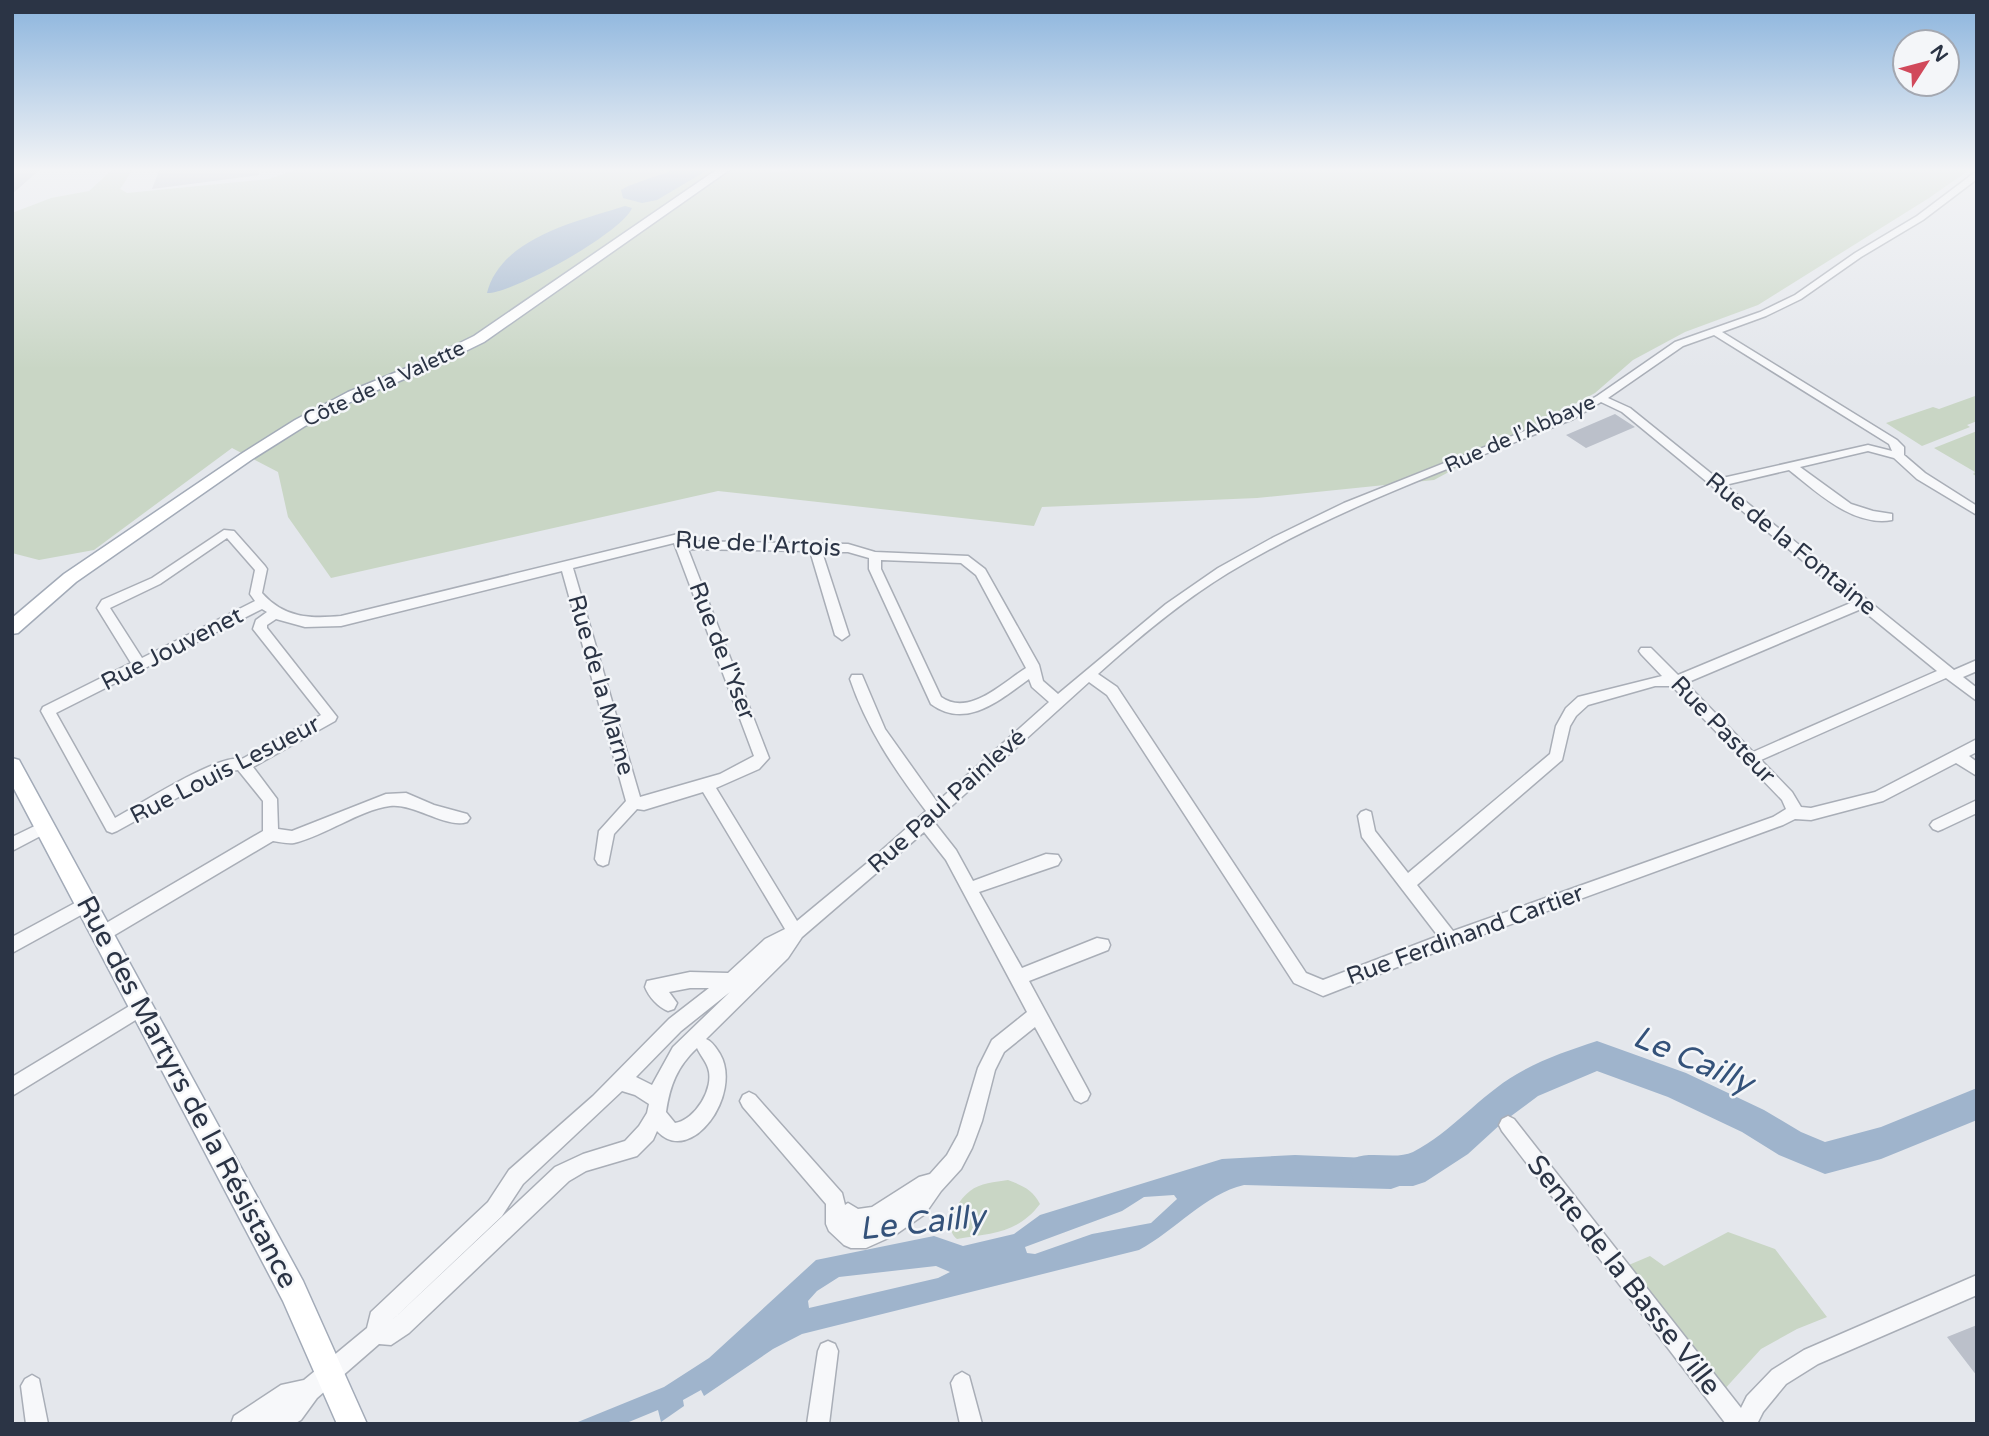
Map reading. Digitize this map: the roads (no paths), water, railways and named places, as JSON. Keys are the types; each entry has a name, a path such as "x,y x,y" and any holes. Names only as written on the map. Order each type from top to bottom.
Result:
{"main road":[{"name":"Côte de la Valette","path":"12,628 70,578 246,457 300,423 354,395 479,339 629,235"},
{"name":"Rue des Martyrs de la Résistance","path":"12,766 293,1291 319,1380 352,1424"}],"street":[{"name":"Rue de l'Abbaye","path":"1092,671 1171,607 1222,571 1260,549 1348,506 1551,425 1601,398 1663,353 1763,314 1798,297 1891,235"},
{"path":"1714,331 1893,442 1898,447 1898,456"},
{"name":"Rue de la Fontaine","path":"1601,398 1626,410 1977,696"},
{"path":"1717,483 1863,449 1898,456 1914,471 1977,511"},
{"path":"1791,466 1843,507 1868,516 1888,517"},
{"path":"139,665 103,608 107,603 156,581 214,538 230,534 261,569 256,594 263,603"},
{"name":"Rue de l'Artois","path":"505,582 674,538 679,539 682,545 815,548 857,550 875,556 957,558 971,562 981,572 1033,670"},
{"name":"Rue de l'Yser","path":"682,545 762,758 755,766 706,784"},
{"path":"815,548 842,635"},
{"path":"875,556 875,569 942,708 954,712 970,709 1033,670 1037,682 1058,703"},
{"name":"Rue de la Marne","path":"567,567 634,803"},
{"name":"Rue Jouvenet","path":"112,827 48,711 263,603 275,613 302,623 341,621 505,582"},
{"path":"1408,883 1557,756 1560,733 1575,706 1583,701 1655,681 1676,681 1863,603"},
{"name":"Rue Louis Lesueur","path":"112,827 220,767 235,763 243,765 330,717 260,629 261,623 275,613"},
{"name":"Rue Pasteur","path":"1646,650 1787,796 1794,808 1793,813"},
{"path":"1750,759 1977,665"},
{"name":"Rue Paul Painlevé","path":"795,932 1092,671"},
{"name":"Rue Ferdinand Cartier","path":"1092,671 1112,691 1300,978 1322,988 1778,821 1793,813 1811,814 1878,797 1977,746"},
{"path":"857,679 877,732 930,816 1081,1094"},
{"path":"1957,756 1977,771"},
{"path":"243,765 270,799 271,834"},
{"path":"603,859 607,831 634,803 644,804 706,784 795,932"},
{"path":"102,934 271,834 292,836 386,800 406,799 431,810 463,818"},
{"path":"1938,825 1977,806"},
{"path":"1366,816 1367,833 1450,939"},
{"path":"12,845 45,827"},
{"path":"969,890 1045,860 1053,860"},
{"path":"12,946 86,904"},
{"path":"274,1424 293,1412 319,1380 376,1333 379,1318 501,1200 516,1177 676,1025 731,981 771,944 795,932"},
{"path":"376,1333 391,1335 402,1326 562,1174 583,1163 630,1149 646,1133 657,1107 661,1084 679,1053 782,953 795,932"},
{"path":"1017,978 1102,945"},
{"path":"668,1003 653,986 690,980 731,981"},
{"path":"12,1087 141,1007"},
{"path":"749,1101 835,1200 836,1224 851,1238 866,1238 895,1223 918,1206 954,1162 973,1122 987,1068 998,1046 1036,1015"},
{"path":"618,1081 639,1087 657,1107 671,1132 682,1133 703,1115 713,1101 718,1080 717,1067 705,1048"},
{"name":"Sente de la Basse Ville","path":"1508,1125 1740,1424"},
{"path":"848,1213 855,1219 875,1216 926,1184 934,1184"},
{"path":"501,1200 515,1218"},
{"path":"1745,1424 1755,1404 1779,1377 1811,1357 1973,1291"},
{"path":"818,1424 828,1351"},
{"path":"242,1424 289,1393 319,1380"},
{"path":"962,1383 971,1424"},
{"path":"33,1386 37,1424"}],"water":[{"path":"542,235 605,235 566,260 519,284 487,293 495,274 508,258"},
{"path":"1295,1155 1393,1159 1408,1183 1391,1189 1244,1185 1216,1196 1139,1250 802,1334 773,1349 704,1396 701,1390 683,1400 684,1406 661,1422 658,1410 624,1424 573,1424 664,1387 709,1358 816,1260 934,1236 963,1246 1014,1234 1040,1215 1222,1159","holes":["1174,1195 1177,1199 1151,1223 1092,1234 1035,1254 1027,1253 1025,1247 1122,1211 1144,1197","936,1266 950,1272 938,1278 809,1308 808,1301 817,1291 839,1277"]}],"waterway":[{"name":"Le Cailly","path":"1366,1170 1413,1170 1457,1143 1492,1111 1527,1085 1564,1067 1597,1056 1675,1084 1753,1121 1790,1144 1825,1158 1881,1143 1977,1104"}]}
